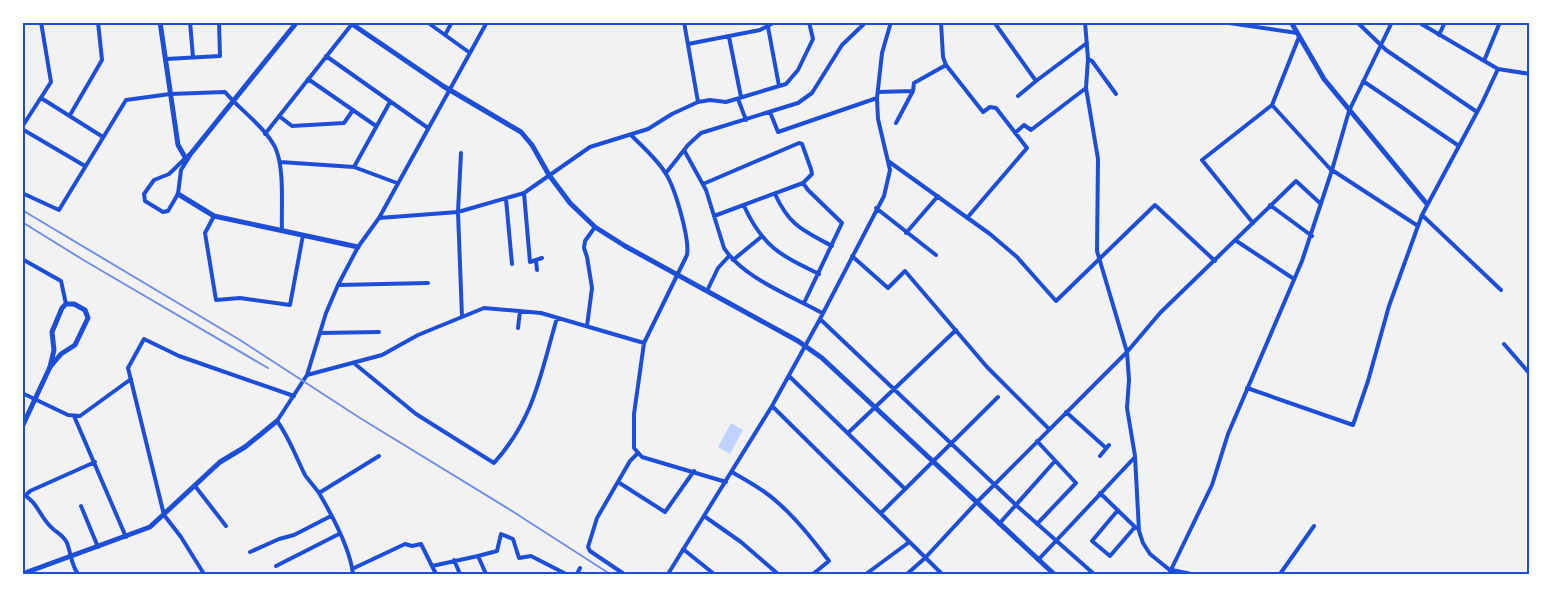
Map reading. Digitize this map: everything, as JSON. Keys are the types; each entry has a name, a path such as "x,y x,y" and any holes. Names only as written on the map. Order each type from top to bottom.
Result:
{"street":[{"path":"41,22 51,82 22,128 85,166"},
{"path":"70,116 102,60 98,22"},
{"path":"160,22 178,145 184,157"},
{"path":"190,22 193,57"},
{"path":"166,59 220,56 219,22"},
{"path":"193,151 184,157 169,174 154,180 143,198 145,201 166,212 172,207 178,194 181,170 193,151 297,22"},
{"path":"427,22 470,53"},
{"path":"445,35 452,22"},
{"path":"22,574 150,527 220,462 245,447 277,421 307,375 338,285 358,247 379,218 487,22"},
{"path":"684,22 699,102"},
{"path":"688,44 729,37 768,27 775,22"},
{"path":"379,218 458,212 524,193 590,147 648,129 672,114 699,102 710,100 723,102 786,84 798,70 813,39 809,22"},
{"path":"666,173 701,133 798,103 812,93 842,45 866,22"},
{"path":"668,574 772,406 820,320 884,196 889,177 878,119 877,98 882,53 891,22"},
{"path":"941,22 943,57 946,65 983,112 990,107 996,108 1027,148 968,218"},
{"path":"994,22 1036,81"},
{"path":"1085,22 1088,59 1086,88 1098,159 1098,259 1127,351 1129,380 1127,408 1135,456 1137,529 1150,554 1170,572 1191,574"},
{"path":"1117,22 1182,22"},
{"path":"1222,22 1298,35"},
{"path":"1291,22 1324,79 1427,204"},
{"path":"1357,22 1381,46 1477,112"},
{"path":"1170,572 1212,485 1228,434 1312,236 1349,111 1392,22"},
{"path":"1418,22 1498,69 1530,74"},
{"path":"1439,35 1445,22"},
{"path":"1484,61 1500,22"},
{"path":"265,134 352,23 449,90 521,132 570,203 596,227 804,345 822,358 1054,574"},
{"path":"768,27 779,86"},
{"path":"1253,223 1202,160 1272,105 1298,35"},
{"path":"729,37 739,98 746,120"},
{"path":"1018,96 1087,42"},
{"path":"326,56 428,128"},
{"path":"1088,59 1116,94"},
{"path":"896,123 913,91 914,83 946,65"},
{"path":"1247,388 1353,425 1389,306 1422,215 1498,69"},
{"path":"308,79 376,126"},
{"path":"1363,81 1459,146"},
{"path":"1015,133 1024,125 1031,130 1086,88"},
{"path":"878,92 913,91"},
{"path":"22,193 59,210 126,99 170,94 225,92 265,134 275,148 280,162 282,231"},
{"path":"41,98 103,137"},
{"path":"770,112 778,132 877,98"},
{"path":"354,167 390,102"},
{"path":"1272,105 1332,171 1418,226"},
{"path":"279,116 292,126 344,123 353,110"},
{"path":"631,135 666,173 677,202 688,245 687,255 645,343 634,414 633,441 637,454 642,457 726,482"},
{"path":"703,184 799,143 802,144 812,174 803,183 714,216"},
{"path":"684,150 703,184 724,248 731,258 763,281 822,313"},
{"path":"461,153 458,212 462,316"},
{"path":"887,161 968,218 1017,257 1056,301 1155,205 1215,261"},
{"path":"280,162 354,167 397,183"},
{"path":"906,574 925,558 977,502 1127,351 1160,313 1296,180 1321,204"},
{"path":"803,183 842,223 804,303"},
{"path":"524,193 530,262 542,258"},
{"path":"178,194 214,216 358,247"},
{"path":"775,194 783,211 799,228 832,246"},
{"path":"906,233 938,196"},
{"path":"506,198 513,264"},
{"path":"1270,205 1312,236"},
{"path":"744,206 761,237 774,250 819,274"},
{"path":"876,208 936,255"},
{"path":"1422,215 1501,290"},
{"path":"214,216 205,233 216,300 240,298 290,305 303,235"},
{"path":"587,326 592,288 584,248 585,241 596,227"},
{"path":"707,291 718,268 761,237"},
{"path":"1235,240 1294,279"},
{"path":"852,256 888,288 905,271 987,367 1049,429"},
{"path":"22,259 61,281 66,304 52,332 54,350 50,367 22,427"},
{"path":"536,261 537,270"},
{"path":"338,285 428,283"},
{"path":"50,367 61,354 75,345 88,318 85,310 74,304 66,304"},
{"path":"307,375 382,355 418,335 484,308 541,313 645,343"},
{"path":"518,328 520,311"},
{"path":"355,364 416,414 494,463 510,445 531,410 557,318"},
{"path":"820,320 994,485 1095,574"},
{"path":"848,433 956,330"},
{"path":"320,333 380,332"},
{"path":"204,574 164,515 129,368 144,339 179,356 294,396"},
{"path":"1504,344 1530,374"},
{"path":"789,375 904,488"},
{"path":"22,393 68,415 80,416 131,380"},
{"path":"881,513 998,397"},
{"path":"772,406 881,513 908,543 942,574"},
{"path":"1066,412 1108,447 1100,456"},
{"path":"74,416 96,462 126,537"},
{"path":"277,421 284,429 307,478 319,493 331,516 352,572 405,544 412,546 421,544 436,574"},
{"path":"1037,441 1076,483 1037,524"},
{"path":"624,574 588,547 597,518 630,461 637,454"},
{"path":"319,493 379,456"},
{"path":"1038,560 1135,456"},
{"path":"999,524 1055,460"},
{"path":"24,494 96,462"},
{"path":"618,482 665,512 694,471"},
{"path":"732,472 761,489 793,517 829,561 813,574"},
{"path":"195,486 226,526"},
{"path":"1100,493 1137,529"},
{"path":"24,494 34,500 50,526 62,535 73,568 78,574"},
{"path":"81,506 98,548"},
{"path":"1118,510 1092,541 1110,556 1137,529"},
{"path":"250,552 279,538 294,535 331,516"},
{"path":"704,516 775,574"},
{"path":"1280,574 1314,526"},
{"path":"276,566 339,534"},
{"path":"432,566 497,551 501,534 513,539 519,558 531,556 566,574"},
{"path":"866,574 908,543"},
{"path":"683,549 714,574"},
{"path":"478,555 486,574"},
{"path":"454,560 460,574"},
{"path":"577,574 580,568"},
{"path":"823,568 827,574"}],"water":[{"path":"731,423 743,430 730,454 718,447"}],"railway":[{"path":"22,210 240,340 610,574"},
{"path":"22,222 268,368"}]}
